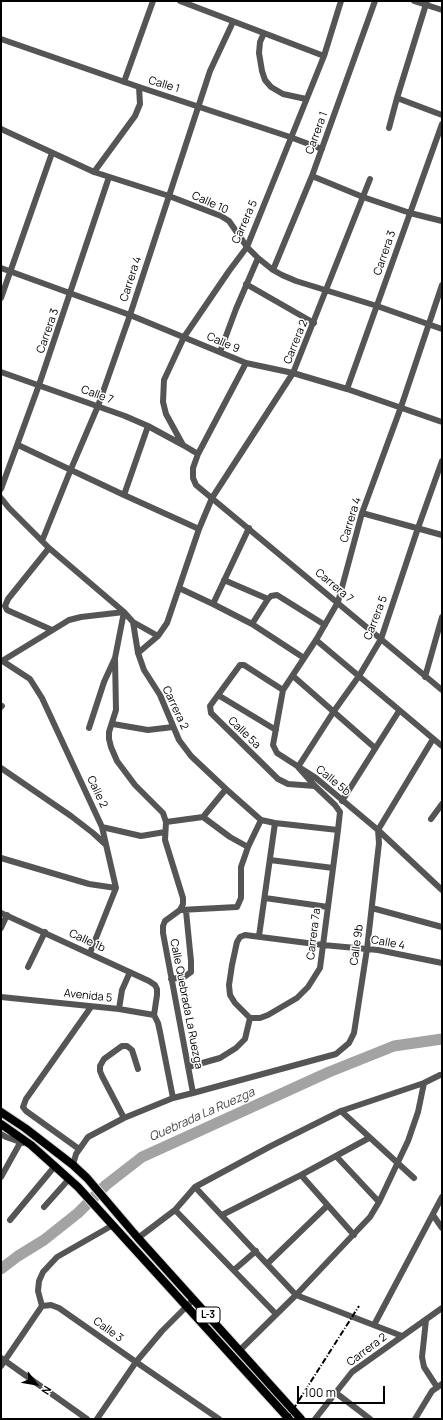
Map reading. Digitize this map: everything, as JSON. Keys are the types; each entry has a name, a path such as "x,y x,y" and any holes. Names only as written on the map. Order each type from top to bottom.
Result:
{"main road":[{"name":"L-3","path":"1,1112 25,1128 73,1165 87,1178 138,1238 301,1419"},
{"name":"L-3","path":"1,1124 31,1145 78,1187 289,1419"}],"street":[{"path":"124,82 153,1"},
{"path":"180,1 324,56"},
{"name":"Carrera 5","path":"198,454 183,444 166,414 162,392 164,380 184,337 247,247 290,137 324,56 341,1"},
{"name":"Carrera 1","path":"273,270 312,176 375,1"},
{"path":"414,1 427,3 442,10"},
{"path":"390,128 397,98 427,3"},
{"name":"Carrera 4","path":"42,541 98,406 130,315 210,71 233,22"},
{"path":"264,33 260,42 260,53 262,71 265,80 271,87 283,94 306,99"},
{"name":"Calle 1","path":"1,39 322,149"},
{"path":"94,172 135,116 140,104 139,87"},
{"path":"397,98 442,114"},
{"name":"Carrera 3","path":"347,389 442,124"},
{"name":"Calle 10","path":"1,129 94,172 169,196 221,216 229,221 247,247 258,258 273,270 296,281 377,306 442,329"},
{"path":"1,298 52,153"},
{"path":"312,176 363,197 410,213 442,221"},
{"name":"Carrera 3","path":"1,489 18,445 71,293 108,177"},
{"name":"Carrera 2","path":"138,653 158,636 167,623 199,529 212,498 293,373 370,179"},
{"path":"220,352 246,284 258,258"},
{"name":"Calle 9","path":"1,268 130,315 246,363 293,373 347,389 442,422"},
{"path":"246,284 314,323"},
{"name":"Carrera 4","path":"276,730 283,690 316,640 338,602 362,513 401,407 442,285"},
{"path":"198,454 246,363"},
{"name":"Calle 7","path":"1,372 98,406 148,426 183,444"},
{"path":"124,495 148,426"},
{"path":"18,445 199,529"},
{"name":"Carrera 7","path":"198,454 193,468 193,478 196,485 442,690"},
{"name":"Carrera 5","path":"298,767 334,711 359,676 381,639 442,461"},
{"path":"1,498 49,548 124,612 133,622 158,636"},
{"path":"362,513 442,535"},
{"path":"213,604 249,528"},
{"path":"49,548 8,599 5,606 7,610 52,630"},
{"path":"224,580 268,599"},
{"path":"179,588 252,624 304,658"},
{"path":"252,624 268,599 271,596 277,595 325,625"},
{"path":"2,661 69,620 81,616 124,612"},
{"path":"124,612 115,658 116,704 109,732 109,739 117,761 135,785 163,812 166,822 165,840 183,898 183,910 191,961 191,972 184,977 171,979"},
{"path":"425,677 442,617"},
{"name":"Carrera 2","path":"133,622 138,653 144,670 160,695 179,740 191,756 261,820 338,830"},
{"path":"316,640 442,746"},
{"path":"90,728 104,682 115,658"},
{"name":"Calle 2","path":"2,661 30,679 42,698 102,827 116,888"},
{"name":"Calle 5a","path":"283,690 244,665 240,665 210,706 211,713 278,780 288,784 315,786"},
{"path":"293,676 375,748"},
{"path":"218,695 276,730"},
{"path":"342,801 375,748 400,712"},
{"path":"112,724 148,730 173,727"},
{"name":"Calle 5b","path":"276,730 273,745 277,753 316,778 378,830 442,890"},
{"path":"378,830 433,739"},
{"name":"Carrera 7a","path":"250,1018 260,1018 268,1015 297,998 308,987 320,968 340,812 338,808 298,767"},
{"path":"1,768 72,816 105,844"},
{"path":"166,822 203,817 226,789"},
{"path":"431,819 442,804"},
{"path":"203,817 230,837 248,847"},
{"path":"183,910 237,907 241,898 241,868 248,847 261,820"},
{"path":"188,1067 220,1058 236,1048 244,1040 250,1018 235,1003 230,994 229,985 237,942 240,937 245,935 259,936 275,823"},
{"path":"102,827 141,836 165,832"},
{"name":"Calle 9b","path":"193,1093 336,1054 349,1043 354,1033 367,949 379,843 378,830"},
{"path":"1,858 89,884 116,888 90,953"},
{"path":"270,860 333,868"},
{"path":"265,898 328,907"},
{"path":"372,908 442,927"},
{"name":"Calle Quebrada La Ruezga","path":"183,910 165,921 163,933 193,1093"},
{"path":"1,928 4,914"},
{"name":"Calle 1b","path":"4,914 90,953 155,985 157,995 154,1015"},
{"path":"28,967 45,932"},
{"name":"Calle 4","path":"259,936 323,945 367,949 442,963"},
{"path":"119,1009 122,990 130,972"},
{"name":"Avenida 5","path":"1,997 119,1009 154,1015"},
{"path":"79,1149 26,1111 23,1107 26,1099 91,1007"},
{"path":"154,1015 160,1032 172,1098"},
{"path":"124,1118 102,1076 100,1066 104,1059 122,1046 127,1046 132,1050 138,1069"},
{"path":"138,1238 175,1210 195,1187 271,1146 341,1111 424,1083 440,1076"},
{"path":"240,1351 370,1217 398,1163 418,1112 424,1083"},
{"path":"73,1165 76,1154 88,1138 124,1118 172,1098 193,1093"},
{"path":"341,1111 414,1178"},
{"path":"1,1134 20,1143 31,1145"},
{"path":"222,1215 301,1175 369,1138"},
{"path":"1,1177 20,1143"},
{"path":"336,1156 379,1202"},
{"path":"10,1220 55,1166"},
{"path":"301,1175 354,1235"},
{"path":"44,1207 69,1179"},
{"path":"195,1187 268,1263 296,1295 402,1336"},
{"path":"374,1325 407,1260 442,1197"},
{"path":"268,1263 328,1206"},
{"path":"175,1210 276,1314"},
{"path":"433,1215 442,1228"},
{"path":"87,1419 2,1362 42,1306 38,1291 38,1281 42,1272 57,1257 113,1225"},
{"path":"234,1270 256,1251"},
{"path":"97,1419 136,1362 162,1331 188,1307 194,1299"},
{"name":"Calle 3","path":"42,1306 51,1305 59,1308 219,1419"},
{"name":"Carrera 2","path":"315,1419 352,1372 442,1308"},
{"path":"414,1419 432,1391 439,1385 424,1367 422,1357 426,1320"},
{"path":"336,1393 370,1419"}],"waterway":[{"name":"Quebrada La Ruezga","path":"1,1269 18,1256 44,1240 78,1213 106,1185 142,1157 329,1072 394,1046 442,1039"}],"railway":[{"path":"287,1419 359,1306"}]}
